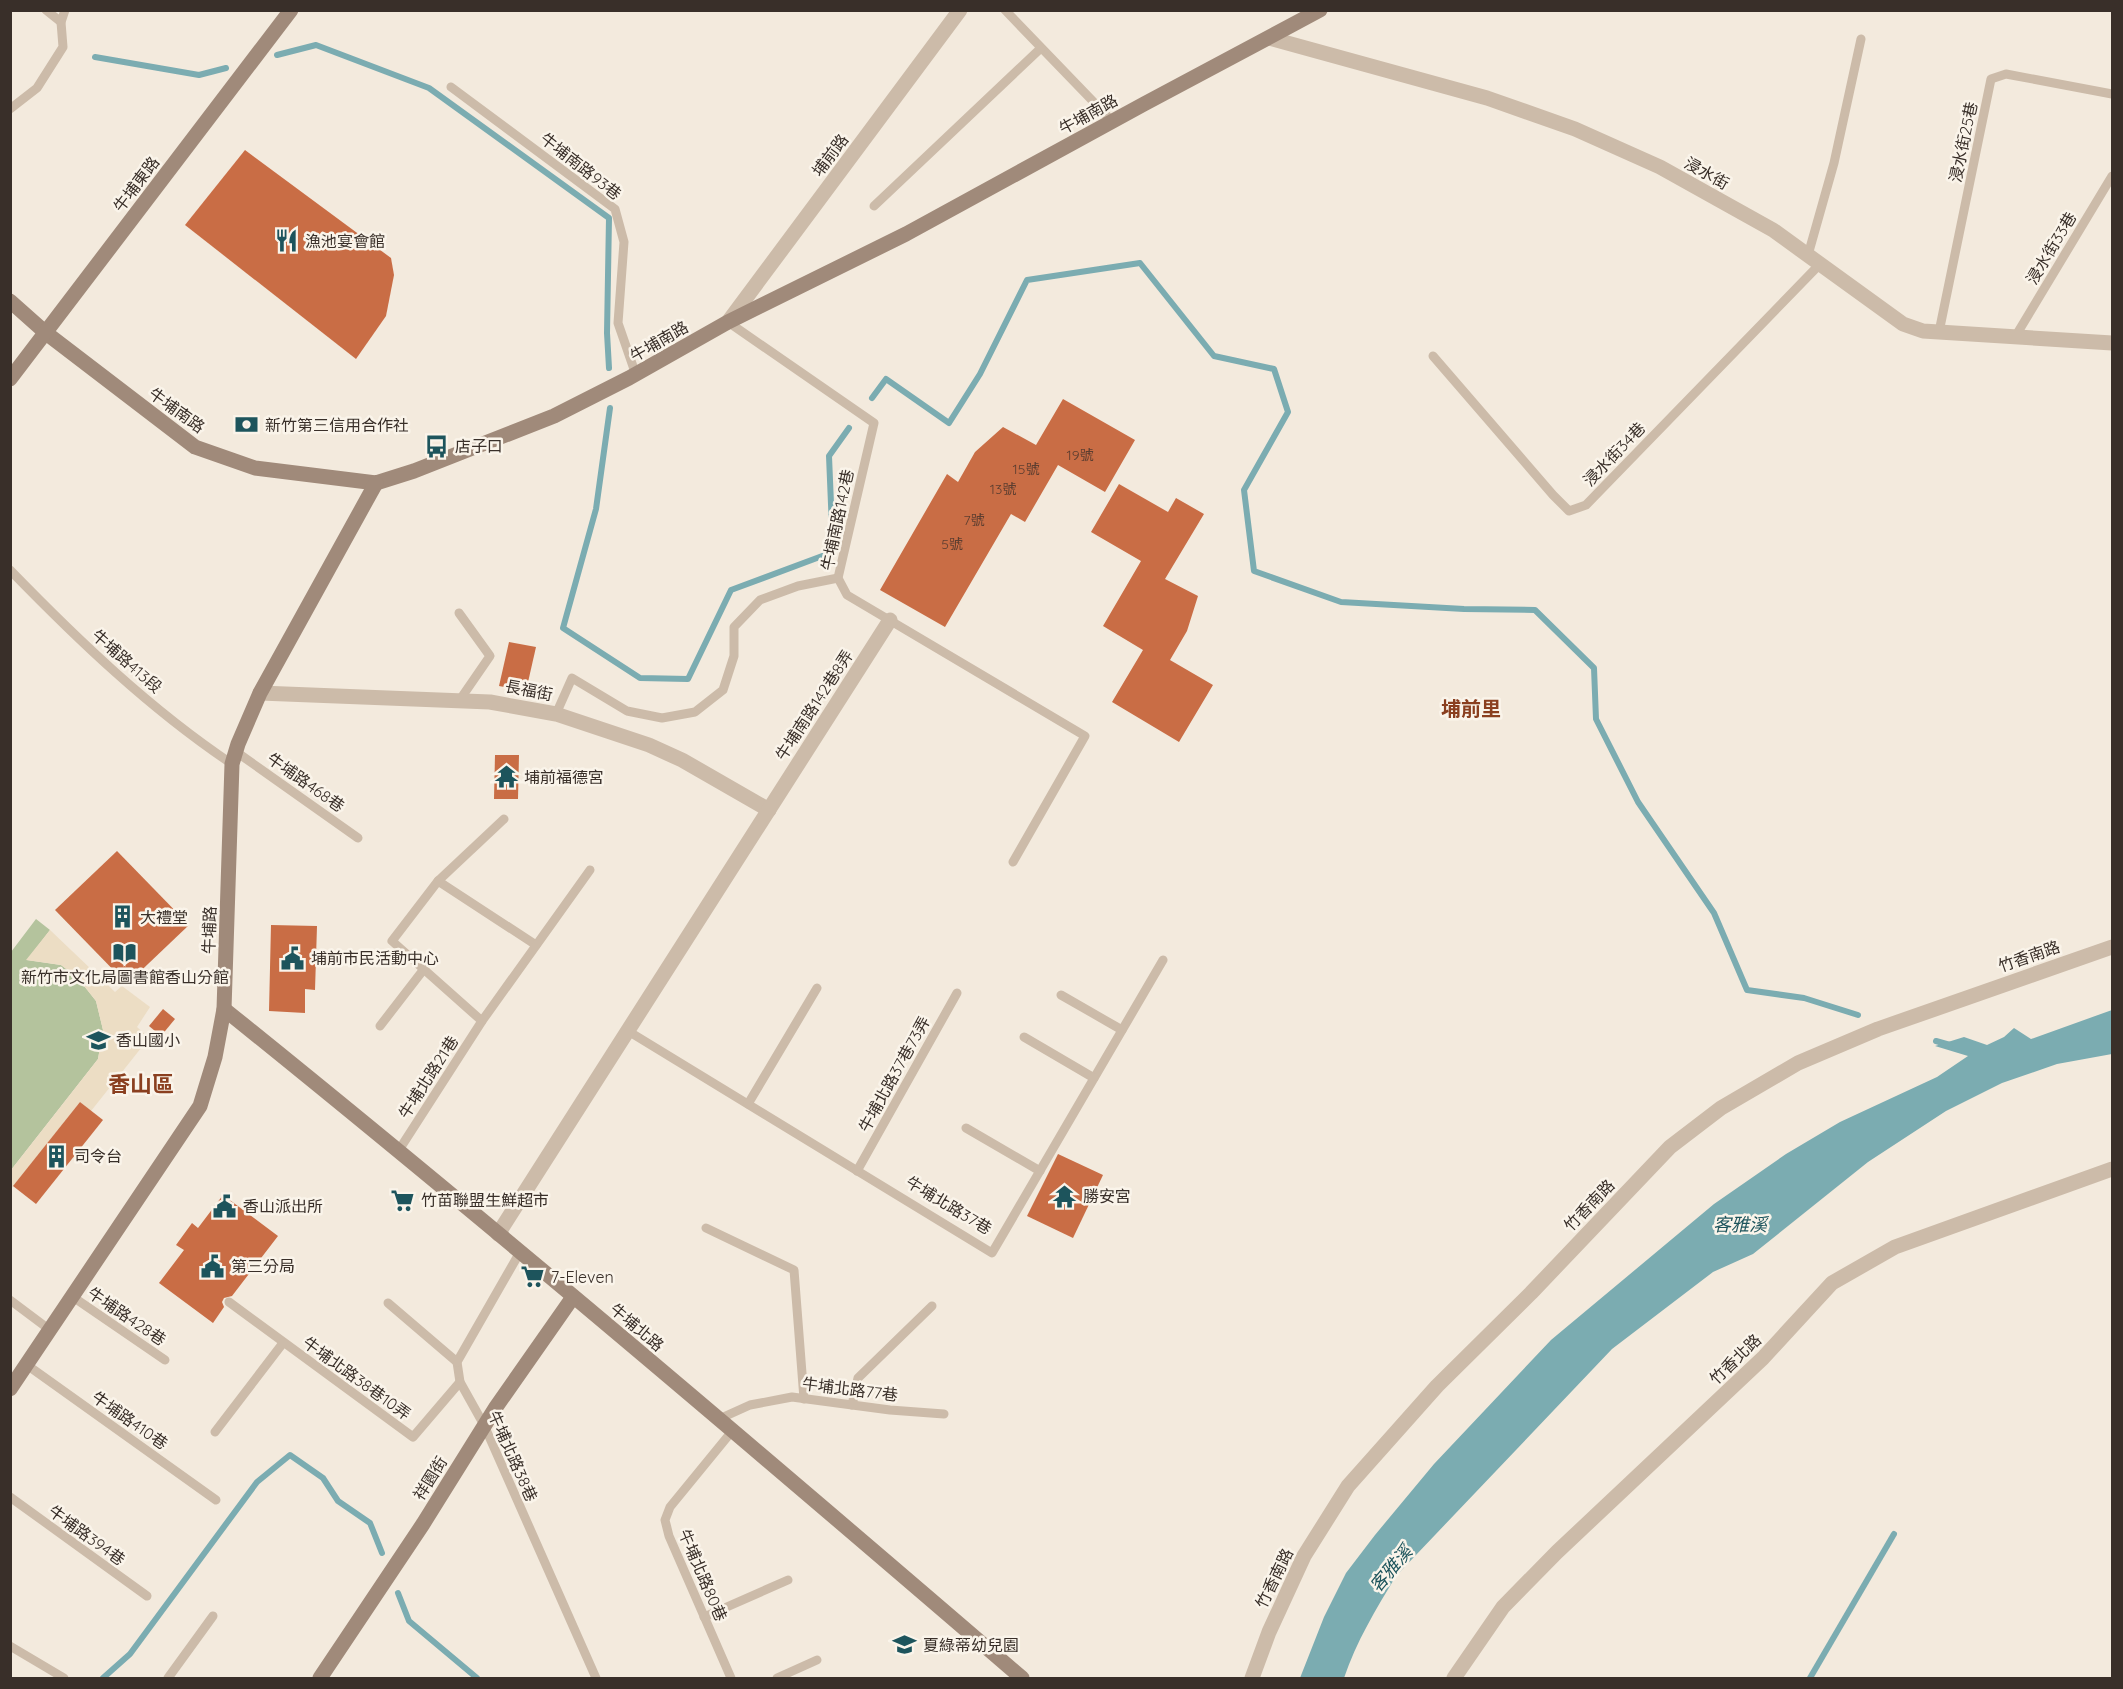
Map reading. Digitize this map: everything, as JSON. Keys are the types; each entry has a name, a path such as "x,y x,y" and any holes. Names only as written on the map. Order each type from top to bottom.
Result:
{"street":[{"name":"牛埔東路","path":"10,379 291,10"},
{"name":"埔前路","path":"728,322 960,10"},
{"name":"牛埔南路","path":"10,301 46,333 195,447 255,468 376,483 414,471 554,416 636,375 728,322 906,234 1320,10"},
{"name":"浸水街","path":"1269,38 1487,98 1575,129 1660,167 1773,230 1903,324 1923,331 2112,343"},
{"name":"牛埔路","path":"10,1389 200,1106 215,1057 224,1009 234,757 260,693 376,483"},
{"name":"牛埔南路142巷8弄","path":"769,810 890,620"},
{"name":"長福街","path":"260,693 490,702 556,714 649,745 682,760 769,810"},
{"path":"498,1234 769,810"},
{"name":"竹香南路","path":"1252,1678 1269,1632 1304,1556 1348,1486 1437,1386 1531,1293 1670,1147 1721,1108 1798,1063 1878,1029 2112,946"},
{"name":"牛埔北路","path":"224,1009 399,1150 733,1430 1022,1678"},
{"name":"竹香北路","path":"1454,1678 1503,1607 1557,1552 1763,1358 1832,1283 1895,1247 2112,1169"},
{"name":"祥園街","path":"320,1678 423,1524 484,1425 573,1297"}],"lane":[{"path":"46,10 61,22"},
{"path":"10,109 37,88 63,47 61,22 65,10"},
{"path":"1005,10 1112,121"},
{"path":"1814,259 1861,39"},
{"path":"874,206 1041,48"},
{"name":"浸水街25巷","path":"1939,332 1991,79 2006,74 2112,94"},
{"name":"牛埔南路93巷","path":"451,87 615,209 624,242 618,323 636,375"},
{"name":"浸水街33巷","path":"2015,337 2112,176"},
{"name":"浸水街34巷","path":"1433,356 1569,511 1586,505 1814,259"},
{"name":"牛埔南路142巷","path":"728,322 874,423 838,578 847,595 1084,736 1013,862"},
{"name":"牛埔路413段","path":"10,570 69,631 191,736 234,757"},
{"path":"556,714 572,678 627,711 662,718 695,712 723,690 734,656 734,627 760,600 798,586 838,578"},
{"path":"459,613 490,656 459,700"},
{"name":"牛埔路468巷","path":"234,757 358,838"},
{"path":"482,1021 392,941 438,881 504,819"},
{"name":"牛埔北路21巷","path":"399,1150 482,1021 590,870"},
{"path":"438,881 536,945"},
{"name":"牛埔北路37巷","path":"628,1031 992,1253 1163,960"},
{"path":"380,1026 424,969"},
{"path":"748,1104 817,988"},
{"name":"牛埔北路37巷73弄","path":"857,1171 957,993"},
{"path":"1061,995 1122,1030"},
{"path":"1024,1037 1094,1077"},
{"path":"966,1128 1040,1171"},
{"path":"706,1228 794,1270 804,1399"},
{"path":"388,1303 457,1362 520,1252"},
{"name":"牛埔路428巷","path":"73,1297 165,1360"},
{"path":"10,1300 50,1330"},
{"name":"牛埔北路38巷10弄","path":"229,1302 413,1437 460,1382"},
{"path":"852,1405 858,1378 932,1306"},
{"name":"牛埔北路38巷10弄","path":"215,1432 283,1343"},
{"name":"牛埔北路38巷","path":"457,1362 460,1382 484,1425 596,1678"},
{"name":"牛埔路410巷","path":"27,1365 216,1500"},
{"name":"牛埔北路77巷","path":"719,1419 750,1405 792,1397 944,1414"},
{"name":"牛埔北路80巷","path":"731,1678 669,1536 665,1520 670,1507 733,1430"},
{"name":"牛埔路394巷","path":"10,1497 147,1596"},
{"path":"704,1617 788,1580"},
{"path":"168,1678 213,1616"},
{"path":"10,1646 64,1678"},
{"path":"777,1678 817,1660"}],"green space":[{"path":"36,919 50,930 27,960 61,965 77,977 96,1001 103,1030 98,1059 11,1170 11,952"}],"shaded area":[{"path":"50,930 115,992 122,986 150,1007 137,1027 149,1038 91,1111 80,1102 11,1189 11,1170 98,1059 103,1030 96,1001 77,977 61,965 26,960"}],"water":[{"name":"客雅溪","path":"2112,1010 2112,1054 2057,1064 2002,1083 1946,1111 1868,1162 1753,1254 1713,1272 1612,1349 1396,1576 1360,1639 1344,1678 1300,1678 1324,1617 1346,1573 1434,1464 1551,1340 1714,1204 1786,1154 1840,1122 1937,1077 1968,1056 1935,1046 1964,1037 1987,1045 2004,1037 2014,1028 2031,1039"}],"building":[{"name":"漁池宴會館","path":"245,150 391,258 394,275 386,316 356,359 185,225"},
{"path":"1063,399 1135,440 1105,492 1058,465 1025,522 1011,514 945,627 880,590 947,474 958,482 975,452 1003,427 1036,445"},
{"path":"1119,484 1168,512 1176,498 1204,514 1165,579 1198,596 1187,631 1170,660 1213,685 1179,742 1112,702 1143,650 1103,626 1141,561 1091,532"},
{"path":"509,642 536,647 526,691 499,686"},
{"name":"埔前福德宮","path":"495,755 519,755 518,799 494,799"},
{"name":"大禮堂","path":"117,851 189,925 127,984 55,910"},
{"name":"埔前市民活動中心","path":"271,925 317,926 315,990 305,989 305,1013 269,1011"},
{"path":"163,1009 175,1019 161,1036 149,1026"},
{"name":"司令台","path":"80,1102 103,1120 36,1204 13,1186"},
{"name":"勝安宮","path":"1058,1154 1103,1175 1073,1238 1027,1216"},
{"name":"第三分局","path":"223,1195 278,1236 232,1296 224,1298 222,1302 224,1307 213,1323 159,1283 184,1250 176,1245 192,1223 198,1228"}],"waterway":[{"path":"277,55 316,45 429,88 609,218 607,333 609,368"},
{"path":"95,57 199,75 226,68"},
{"path":"872,398 886,379 949,423 980,374 1027,280 1140,263 1214,356 1274,369 1288,412 1244,490 1254,571 1341,602 1464,609 1535,610 1594,668 1596,719 1638,802 1714,913 1747,990 1804,998 1858,1015"},
{"path":"610,408 596,509 563,628 640,678 688,679 731,590 833,552 829,456 849,428"},
{"path":"1936,1041 1950,1045"},
{"path":"103,1678 130,1654 257,1482 290,1455 323,1478 338,1501 370,1523 382,1553"},
{"path":"1810,1678 1894,1534"},
{"path":"398,1593 409,1621 477,1678"}],"place":[{"name":"漁池宴會館","path":"287,241"},
{"name":"新竹第三信用合作社","path":"247,425"},
{"name":"店子口","path":"437,446"},
{"name":"埔前福德宮","path":"506,777"},
{"name":"大禮堂","path":"122,917"},
{"name":"新竹市文化局圖書館香山分館","path":"125,952"},
{"name":"埔前市民活動中心","path":"293,958"},
{"name":"香山國小","path":"98,1040"},
{"name":"司令台","path":"56,1156"},
{"name":"勝安宮","path":"1065,1196"},
{"name":"竹苗聯盟生鮮超市","path":"403,1200"},
{"name":"香山派出所","path":"225,1206"},
{"name":"第三分局","path":"213,1266"},
{"name":"7-Eleven","path":"533,1277"},
{"name":"夏綠蒂幼兒園","path":"905,1645"}],"district":[{"name":"埔前里","path":"1471,709"},
{"name":"香山區","path":"141,1084"}]}
